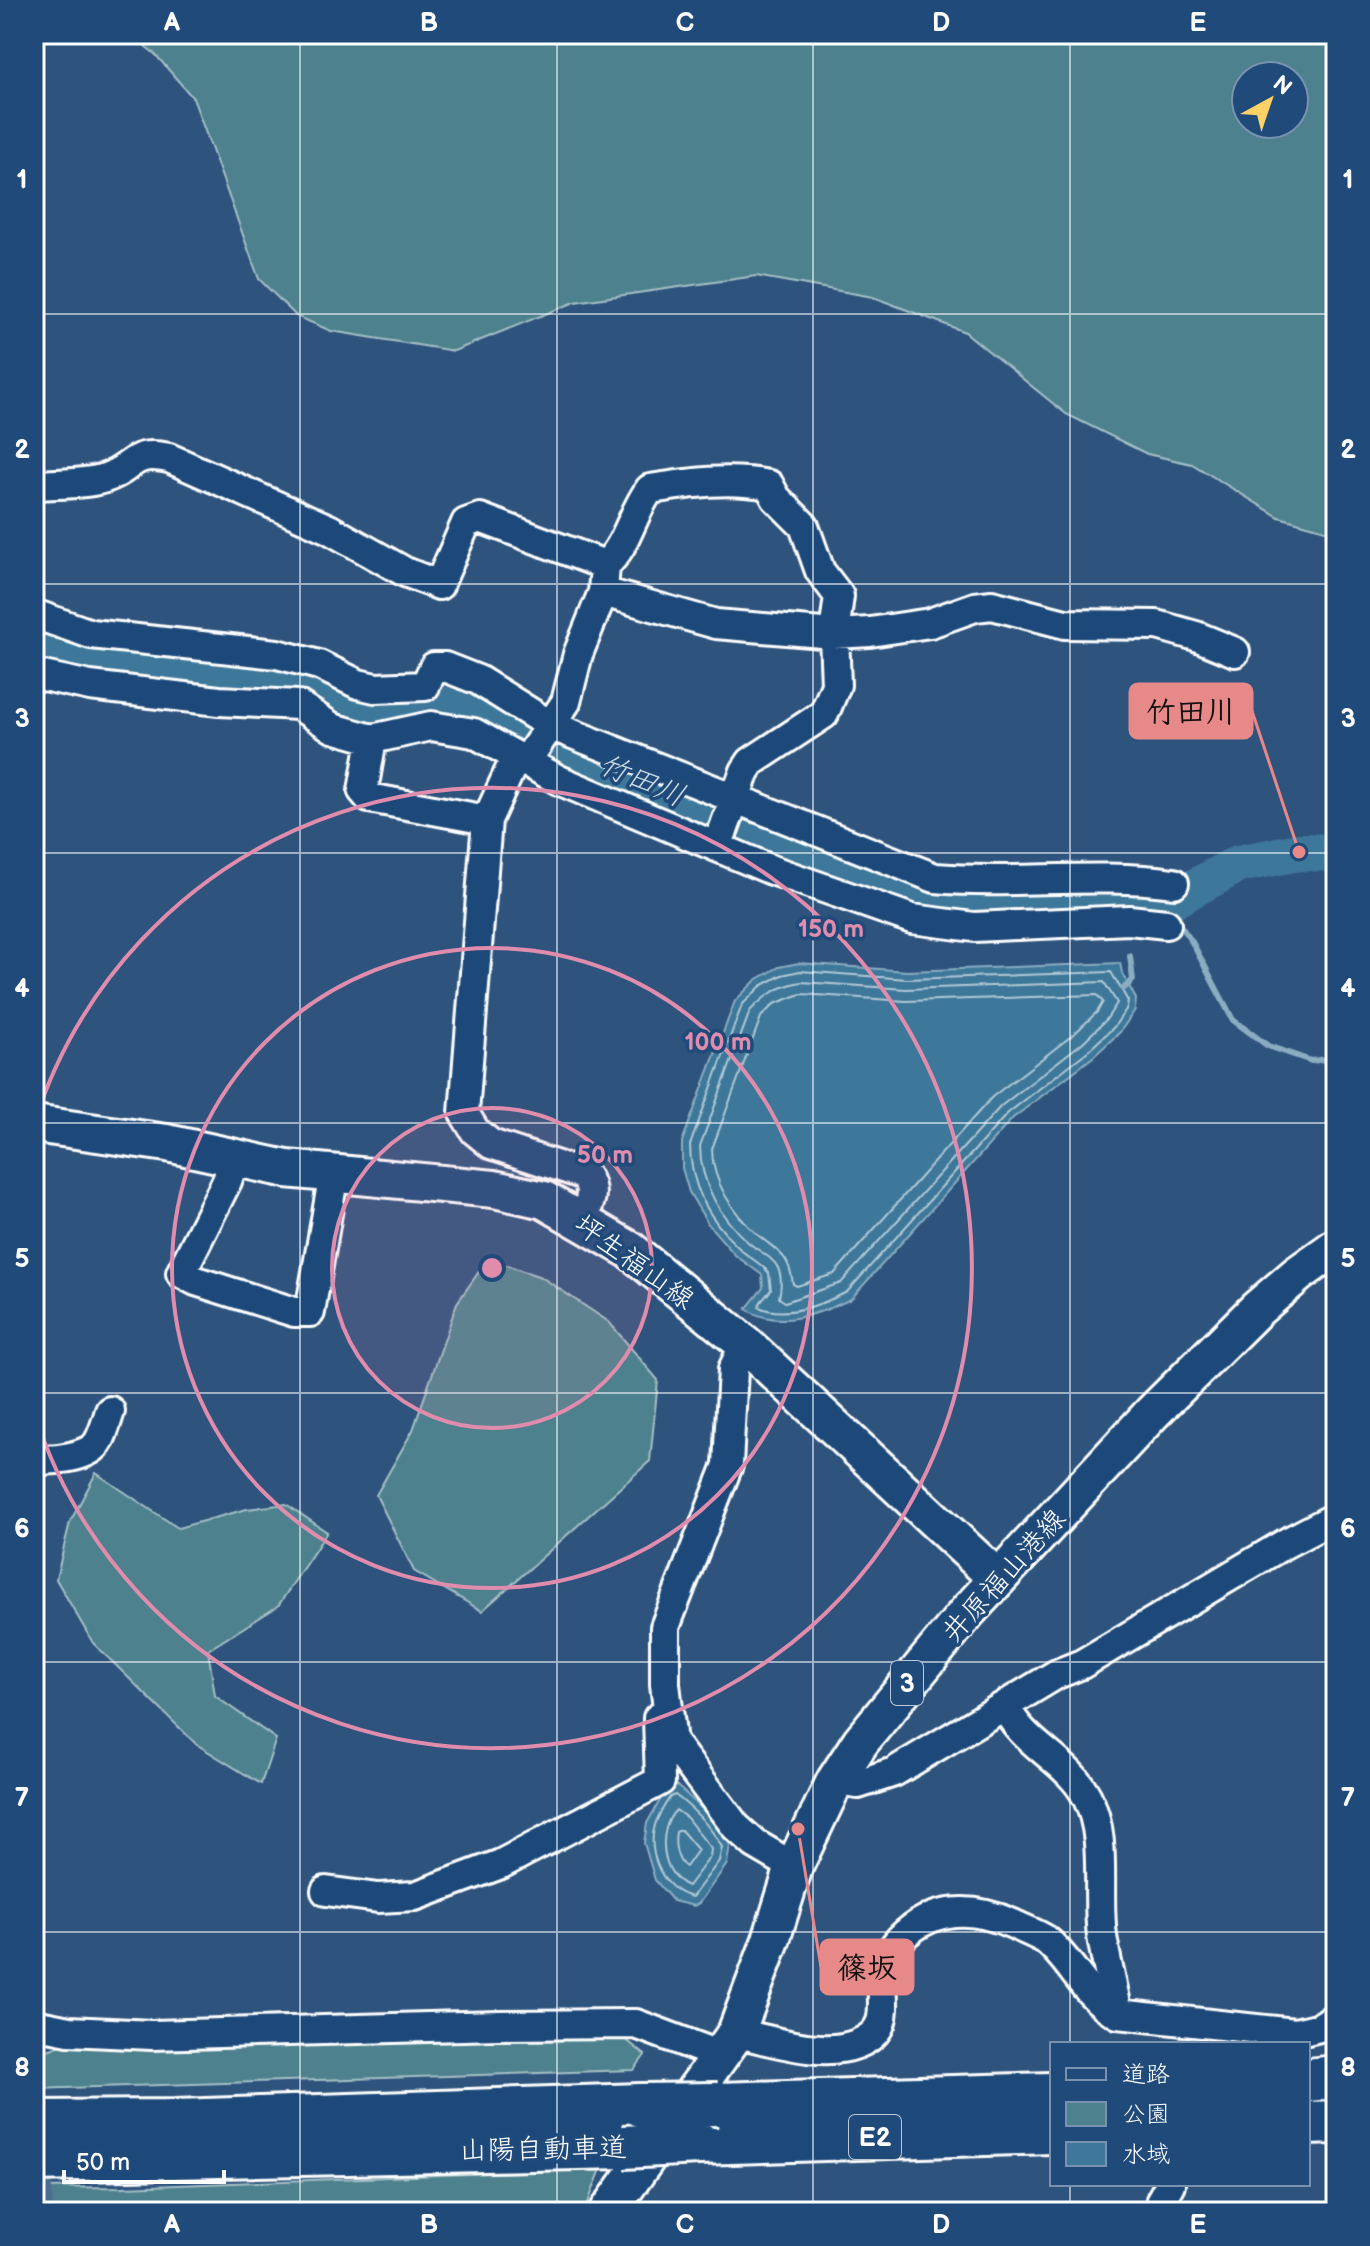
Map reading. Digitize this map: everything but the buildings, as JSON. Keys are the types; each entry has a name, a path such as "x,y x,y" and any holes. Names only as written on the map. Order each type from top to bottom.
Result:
{"highway":[{"path":"1310,2083 1336,2077"},
{"path":"1310,2083 1336,2085"},
{"name":"山陽自動車道","path":"34,2122 175,2121 1050,2094"},
{"path":"1310,2123 1336,2122"},
{"name":"山陽自動車道","path":"34,2160 623,2147 1050,2132"}],"main road":[{"name":"坪生福山線","path":"34,1124 167,1143 287,1169 494,1189 544,1200 630,1250 745,1344 998,1579"},
{"name":"井原福山港線","path":"608,2212 728,2045 771,1940 794,1867 835,1781 888,1704 998,1579 1211,1352 1267,1300 1336,1247"}],"street":[{"path":"34,485 105,478 150,454 169,458 329,529 405,572 439,585 466,523 480,518 604,578 716,624 834,634 870,632 930,623 975,607 992,605 1065,624 1157,625 1235,652"},
{"path":"581,1220 592,1200 590,1183 585,1175 491,1144 475,1131 464,1113 487,820 524,758 566,702 578,654 604,578 638,503 650,489 695,482 749,481 769,485 776,498 804,526 820,571 837,590 839,596 834,634 836,685 824,714 751,762 718,843"},
{"path":"34,614 91,634 277,654 319,665 358,684 375,688 425,688"},
{"path":"431,723 425,688 434,667 445,667 478,680 548,727 734,803 935,878 976,882 1133,877 1174,883"},
{"path":"34,674 90,686 219,701 298,705 333,728 372,739 431,723 474,733 559,780 718,843 772,870 912,919 974,927 1129,920 1166,924"},
{"path":"372,739 363,791 369,798 487,820"},
{"path":"235,1157 227,1181 181,1273 196,1281 294,1312 310,1312 334,1173"},
{"path":"745,1344 733,1369 728,1465 665,1627 665,1684 672,1742 736,1827 755,1844 794,1867"},
{"path":"34,1459 62,1459 89,1451 98,1444 110,1411"},
{"path":"835,1781 858,1784 894,1772 1057,1674 1082,1664 1286,1543 1336,1517"},
{"path":"326,1891 378,1898 415,1896 501,1864 660,1781 657,1686 665,1684"},
{"path":"1006,1707 1012,1720 1075,1777 1088,1800 1099,1851 1102,1936 1118,2014"},
{"path":"34,2024 69,2031 152,2035 636,2024 728,2045 818,2049 855,2045 869,2037 882,2023 883,1969 893,1946 909,1929 929,1916 949,1912 988,1914 1046,1941 1102,2006 1118,2014 1182,2033 1295,2033 1320,2027 1336,2017"},
{"path":"1295,2033 1336,2043"},
{"path":"1166,2212 1161,2200 1169,2186"}],"green space":[{"path":"130,34 1336,34 1336,533 1279,517 1192,464 1147,454 1066,414 965,332 873,297 756,276 575,302 454,351 331,331 296,316 259,279 193,98 155,54"},
{"path":"488,1259 541,1277 609,1322 658,1380 650,1461 482,1611 414,1571 376,1495 413,1430 457,1303"},
{"path":"96,1473 178,1528 247,1509 286,1504 327,1532 278,1606 208,1650 215,1696 276,1739 261,1784 196,1744 93,1643 56,1579 70,1522"},
{"path":"619,2034 645,2055 634,2070 34,2089 34,2051 45,2051 67,2043 410,2043"},
{"path":"601,2169 587,2205 573,2212 34,2212 34,2188"}],"water":[{"path":"799,963 907,971 1120,963 1136,999 1135,1010 1120,1032 1093,1057 1013,1118 851,1299 826,1310 785,1319 758,1315 746,1309 763,1288 762,1275 735,1255 708,1224 689,1192 682,1168 682,1142 735,1001 756,980 779,967"},
{"path":"671,1781 704,1811 730,1845 727,1864 694,1906 673,1901 655,1880 644,1843 647,1823"}],"waterway":[{"name":"竹田川","path":"34,641 99,663 296,680 355,702 467,707 917,894 957,902 1159,902 1176,898 1238,864 1299,852 1336,853"},
{"path":"1159,902 1192,942 1233,1020 1268,1046 1311,1061 1336,1058"},
{"path":"1123,989 1133,980 1130,956"}],"tunnel":[{"path":"34,2098 39,2212"}],"place":[{"name":"竹田川","path":"1299,852"},
{"name":"篠坂","path":"798,1829"}]}
